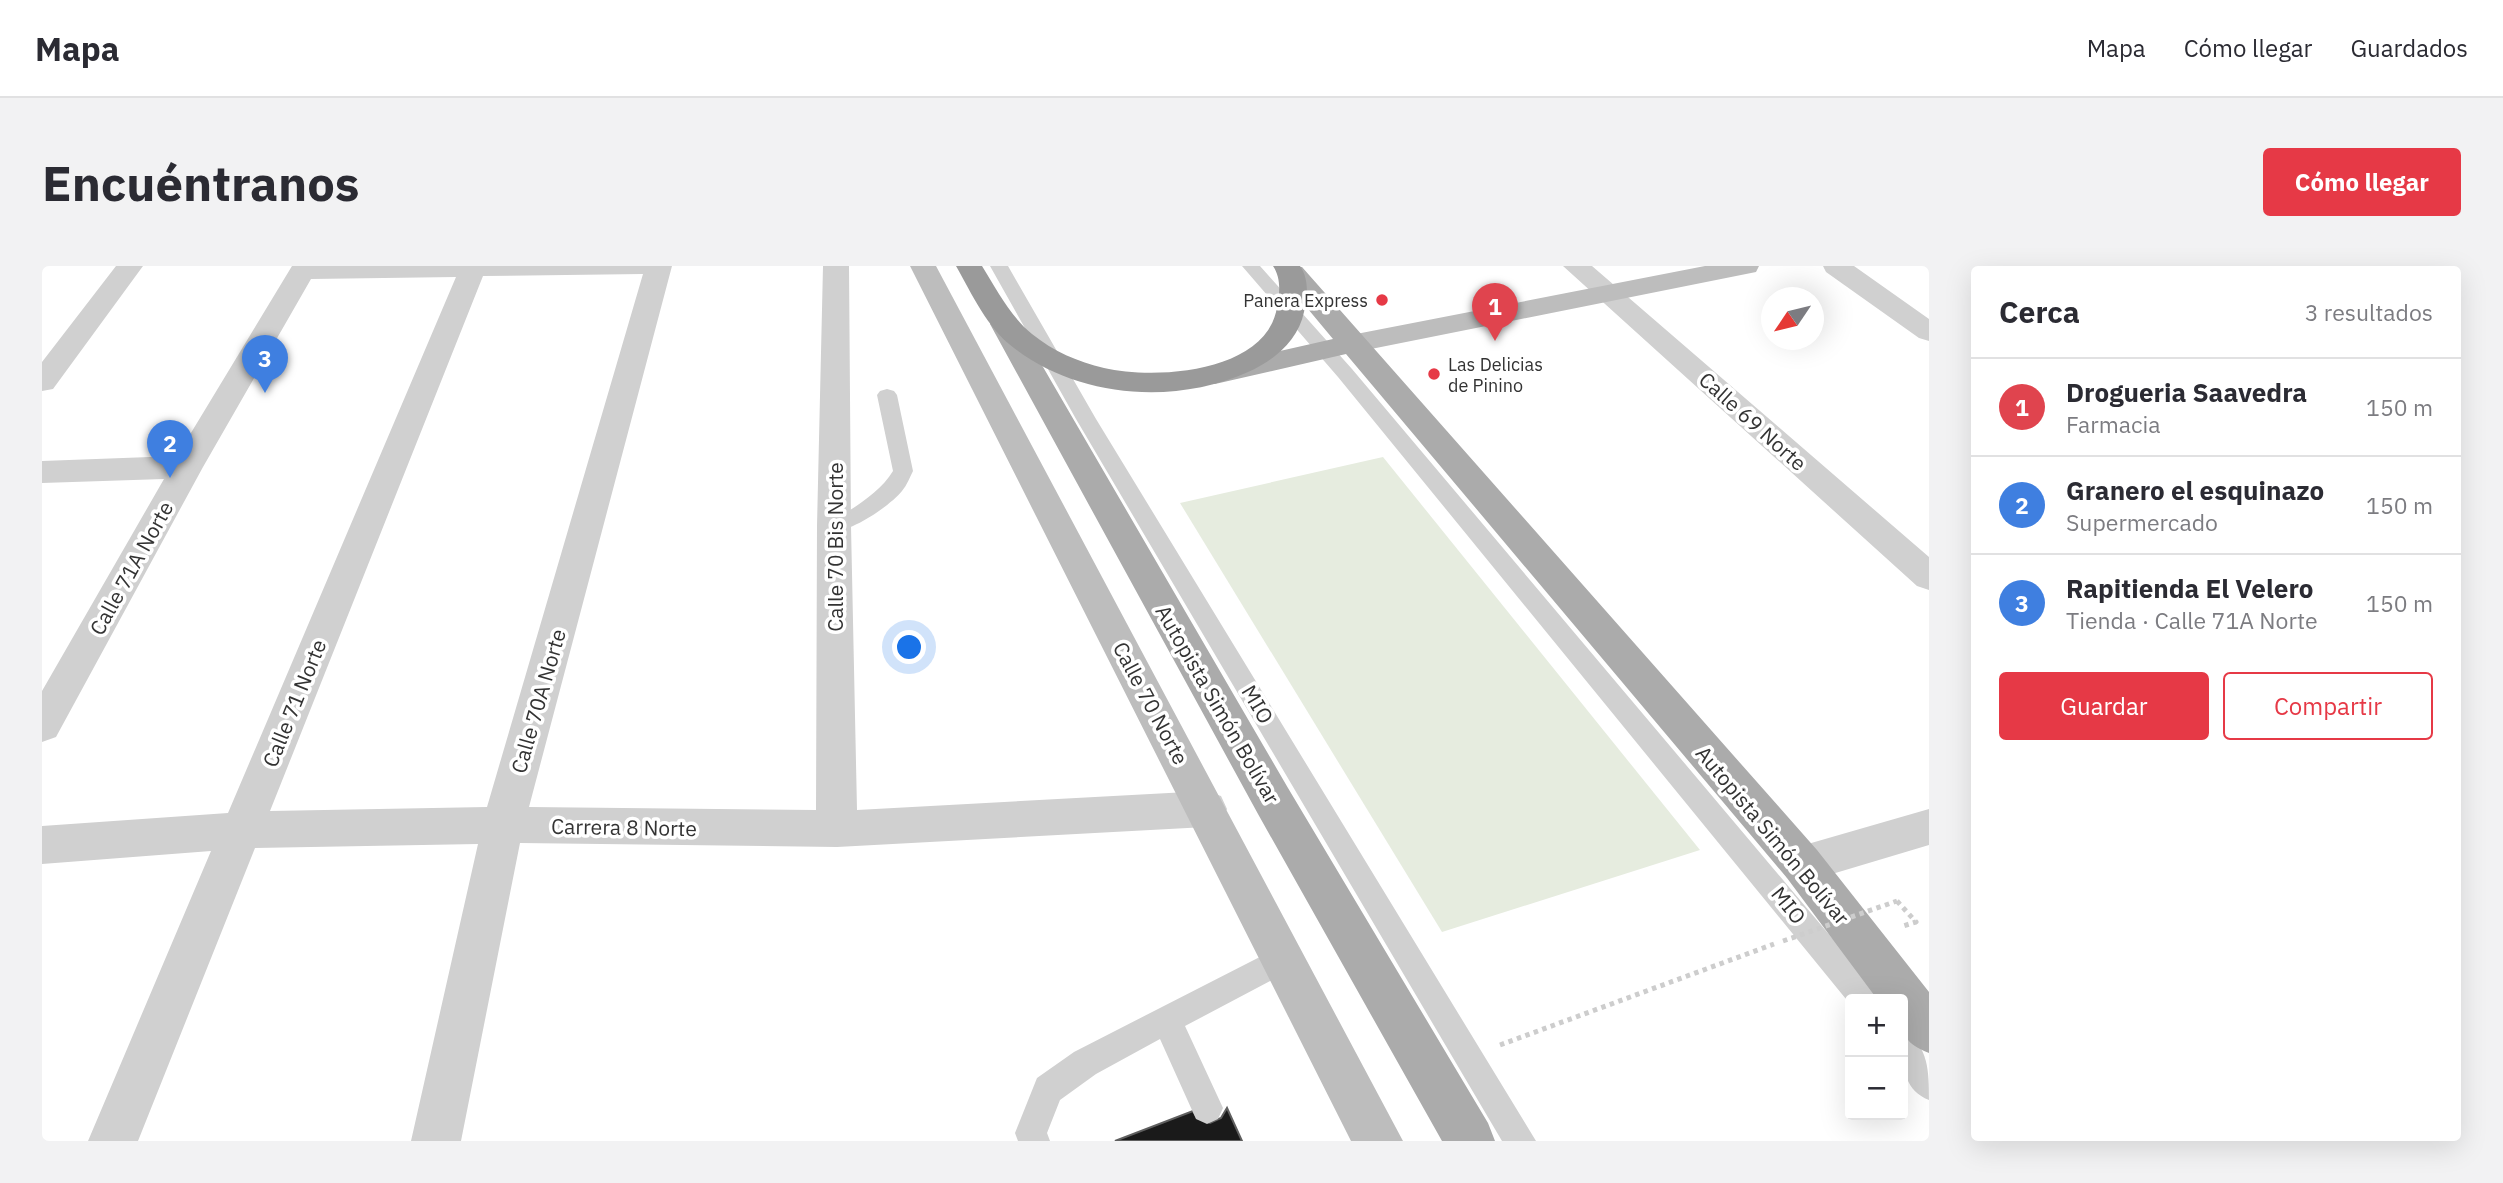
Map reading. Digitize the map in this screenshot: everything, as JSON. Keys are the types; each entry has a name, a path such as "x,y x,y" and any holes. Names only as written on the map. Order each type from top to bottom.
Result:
{"highway":[{"name":"Autopista Simón Bolívar","path":"970,266 1004,324"},
{"path":"1004,324 1027,345 1054,362 1094,374 1135,381 1177,382 1215,376 1237,368 1270,346 1281,333 1290,311 1289,269"}],"main road":[{"name":"Autopista Simón Bolívar","path":"1289,269 1338,347 1802,864 1922,1033"},
{"name":"Autopista Simón Bolívar","path":"1004,324 1266,789 1470,1141"},
{"path":"1215,376 1338,347"}],"street":[{"path":"42,382 130,266"},
{"path":"304,268 649,266"},
{"name":"Calle 70A Norte","path":"436,1141 503,825 659,266"},
{"name":"Calle 70 Bis Norte","path":"836,266 836,828"},
{"name":"Calle 70 Norte","path":"923,266 1378,1141"},
{"name":"Calle 69 Norte","path":"1576,266 1929,577"},
{"path":"1338,347 1746,266"},
{"path":"1836,266 1929,332"},
{"name":"Calle 71 Norte","path":"113,1141 473,267"},
{"name":"Calle 71A Norte","path":"42,726 187,467 304,268"},
{"path":"42,472 187,467"},
{"name":"Carrera 8 Norte","path":"42,845 242,830 503,825 836,828 1206,809"},
{"path":"1802,864 1929,827"}],"lane":[{"name":"MIO","path":"999,266 1520,1141"},
{"name":"MIO","path":"1251,266 1290,311 1338,347 1861,994"},
{"path":"834,526 855,517 894,487 902,471 887,395"},
{"path":"1034,1141 1031,1133 1048,1089 1085,1063 1283,959"},
{"path":"1167,1020 1207,1108"},
{"path":"1922,1033 1929,1085"}],"path":[{"path":"1469,1056 1897,901 1916,922 1897,928"}],"shaded area":[{"path":"1383,457 1700,850 1442,932 1180,503"}],"building":[{"path":"1227,1108 1242,1141 1115,1141 1193,1111 1197,1118 1210,1123 1221,1118"}],"place":[{"name":"Panera Express","path":"1382,300"},
{"name":"Drogueria Saavedra","path":"1495,341"},
{"name":"Las Delicias de Pinino","path":"1434,374"},
{"name":"Rapitienda El Velero","path":"265,393"},
{"name":"Granero el esquinazo","path":"170,478"}]}
